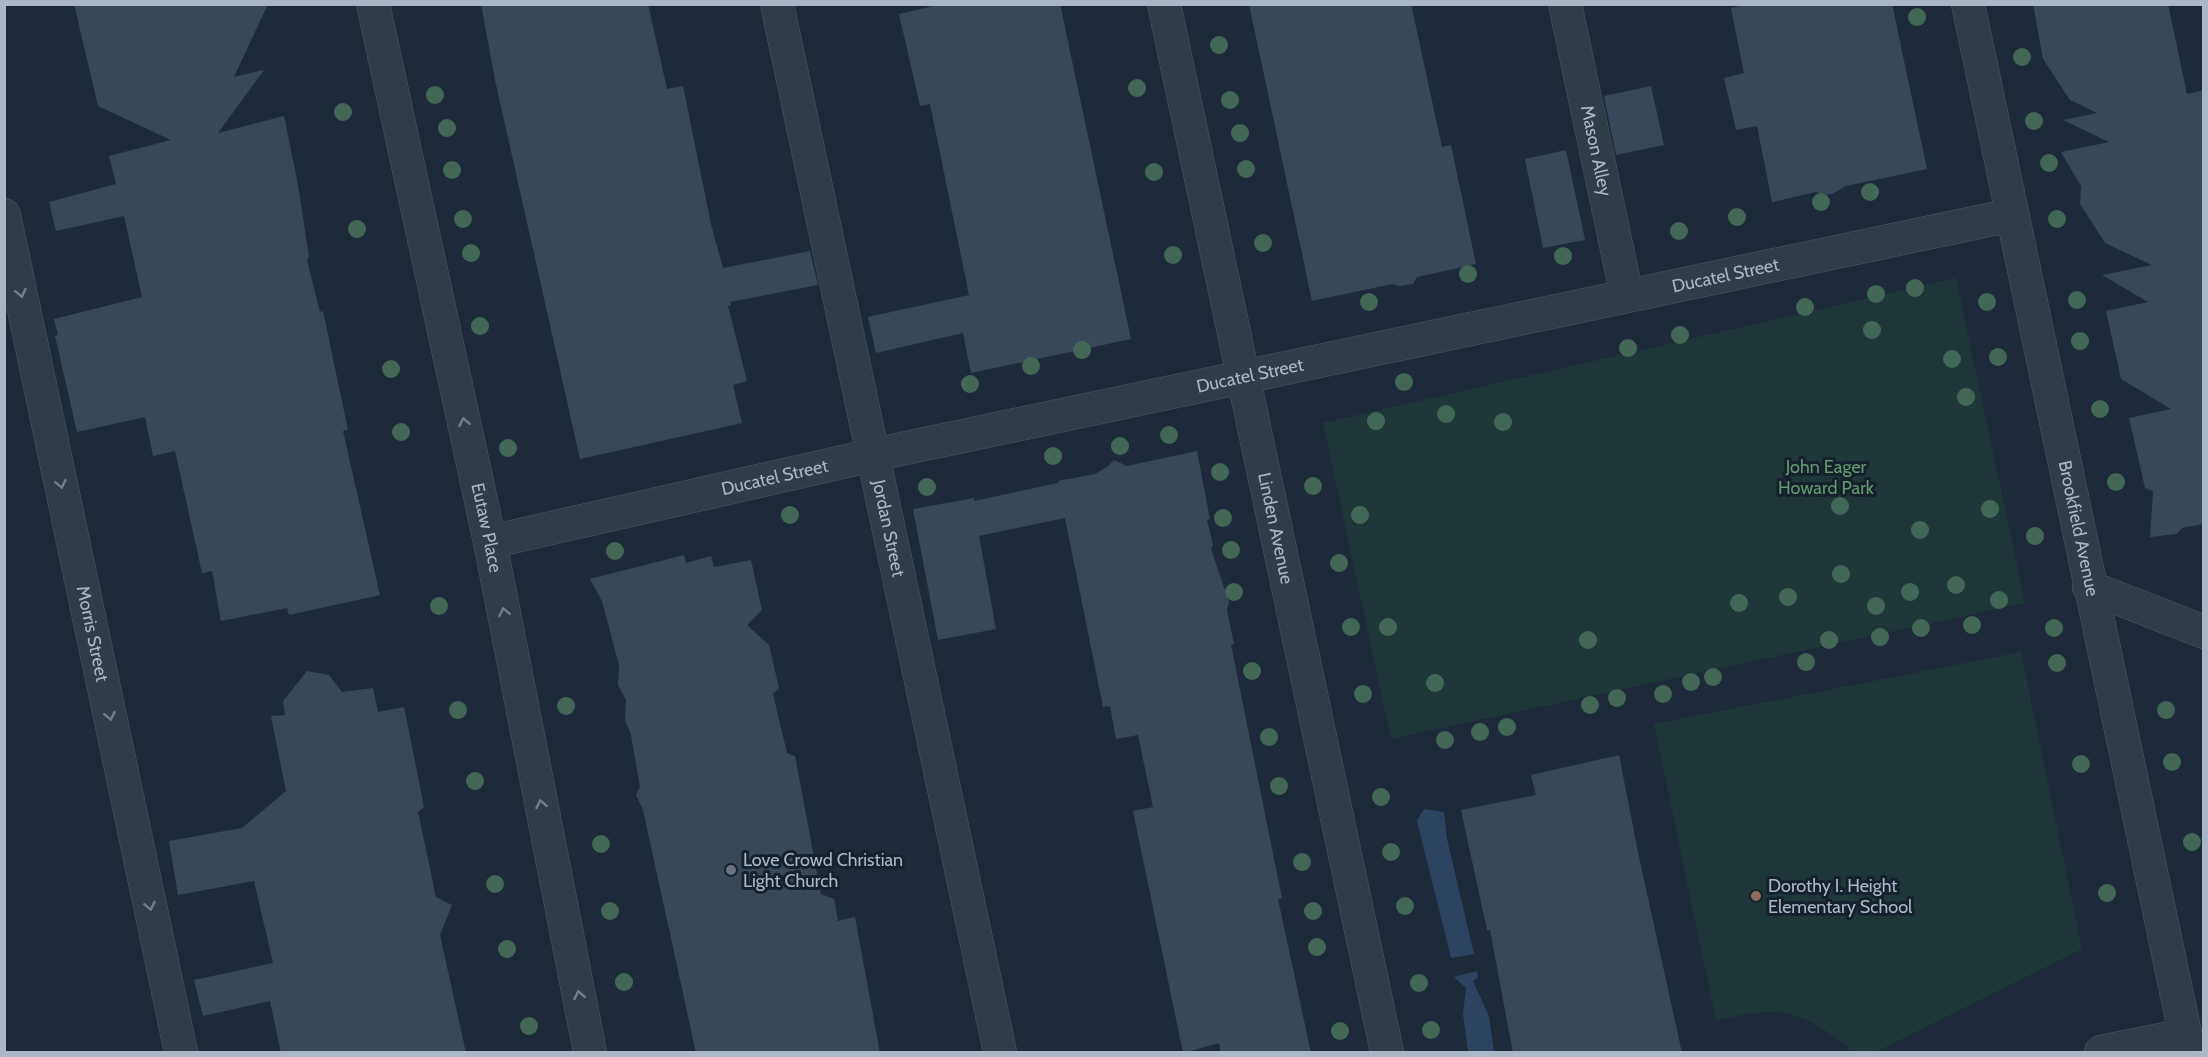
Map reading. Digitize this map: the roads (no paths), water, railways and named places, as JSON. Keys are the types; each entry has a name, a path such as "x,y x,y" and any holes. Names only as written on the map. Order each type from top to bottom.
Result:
{"street":[{"name":"Eutaw Place","path":"372,4 490,542 590,1053"},
{"name":"Jordan Street","path":"777,4 1000,1053"},
{"name":"Linden Avenue","path":"1164,4 1387,1053"},
{"name":"Mason Alley","path":"1565,4 1627,296"},
{"name":"Brookfield Avenue","path":"1968,4 2187,1044"},
{"name":"Morris Street","path":"4,215 181,1053"},
{"name":"Ducatel Street","path":"490,542 873,455 2012,215"},
{"path":"2089,587 2204,632"},
{"path":"2101,1053 2187,1044"}],"water":[{"path":"1424,809 1444,812 1447,839 1474,954 1451,958 1417,821"},
{"path":"1477,971 1478,978 1473,981 1489,1016 1494,1052 1468,1052 1463,1014 1466,988 1454,977"}],"place":[{"name":"Love Crowd Christian Light Church","path":"731,870"},
{"name":"Dorothy I. Height Elementary School","path":"1756,896"}],"park label":[{"name":"John Eager Howard Park","path":"1826,477"}]}
